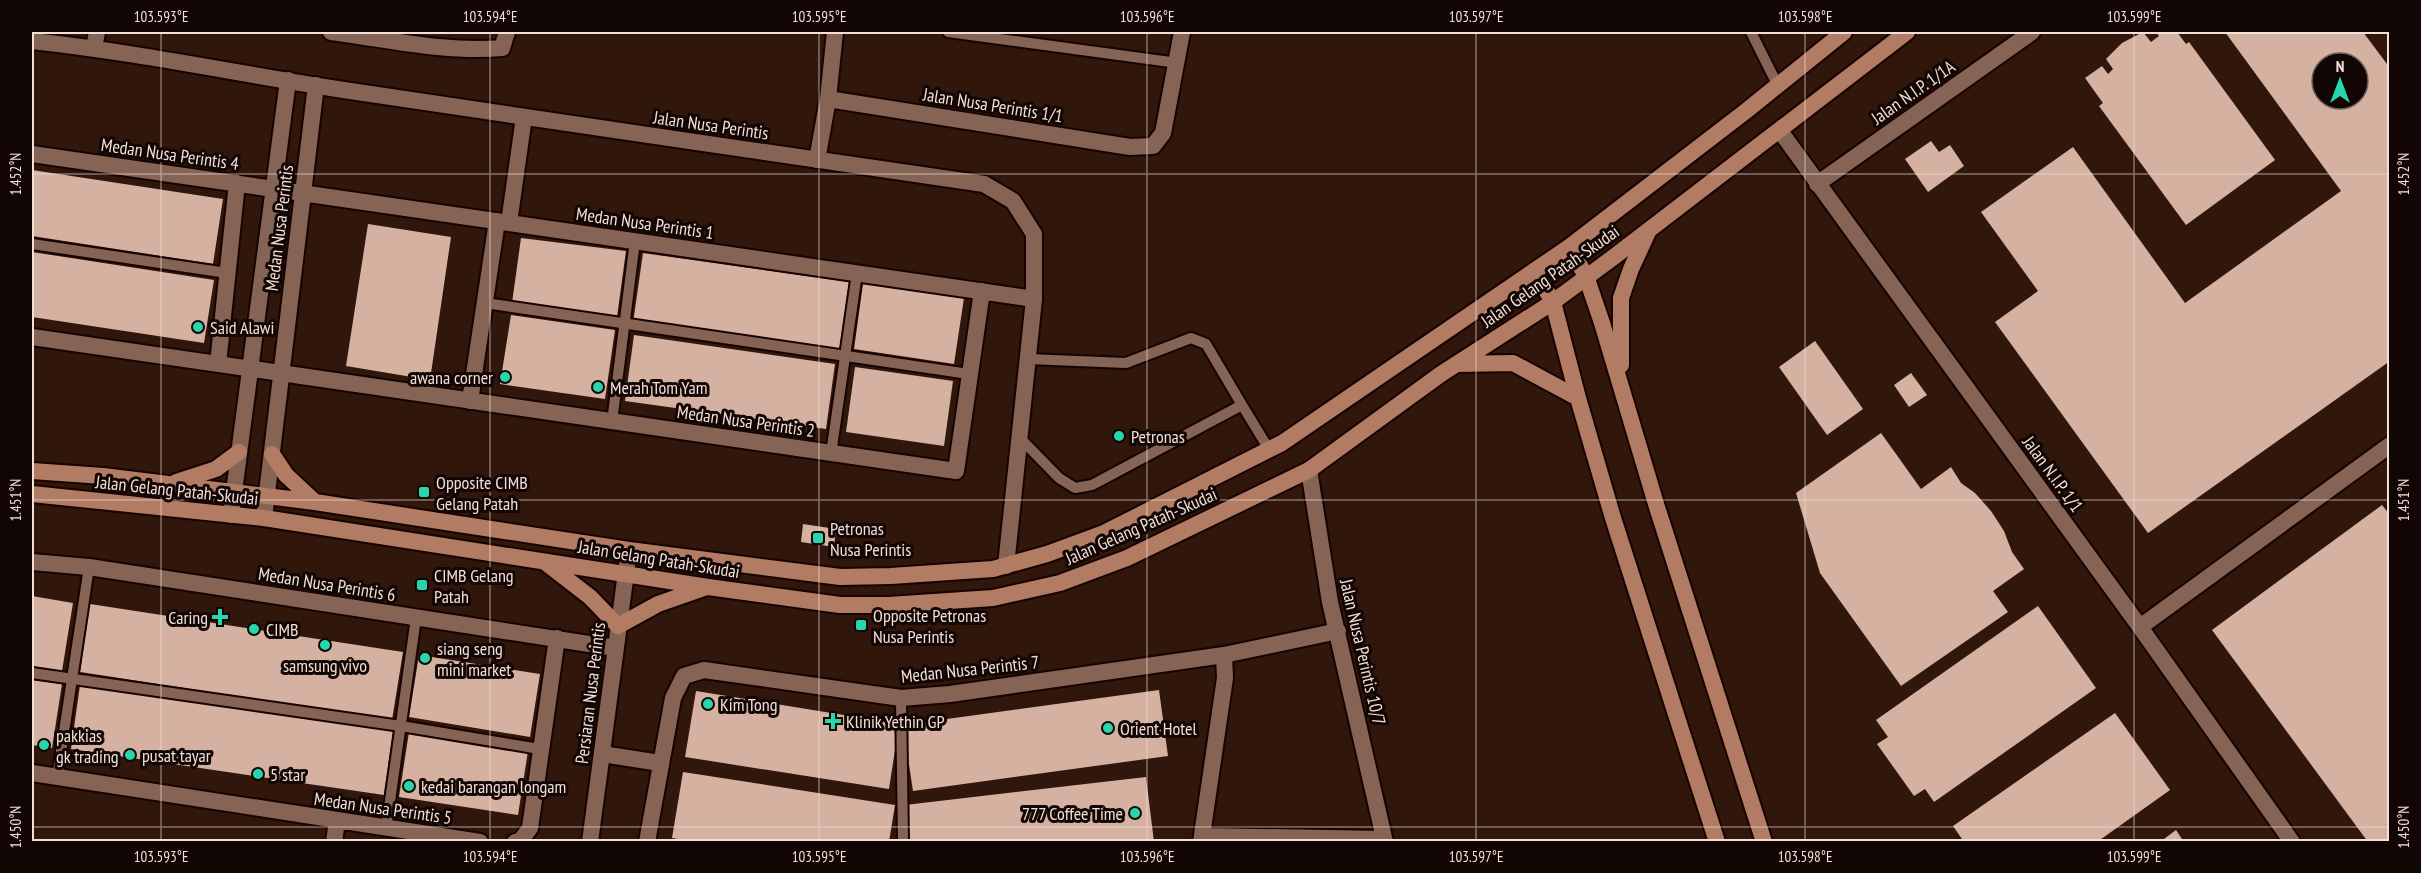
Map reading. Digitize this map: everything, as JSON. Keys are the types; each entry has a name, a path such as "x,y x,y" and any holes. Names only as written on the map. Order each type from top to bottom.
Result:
{"main road":[{"name":"Jalan Gelang Patah-Skudai","path":"32,471 315,501 629,550 840,577 959,572 1006,566 1104,533 1270,451 1535,272 1778,86 1844,32"},
{"name":"Jalan Gelang Patah-Skudai","path":"32,494 264,518 708,587 840,605 889,605 993,598 1060,583 1127,558 1309,471 1455,364 1553,302 1907,32"},
{"path":"1621,384 1621,298 1649,230"},
{"path":"1569,247 1586,276 1764,842"},
{"path":"1535,272 1553,302 1613,518 1717,842"},
{"path":"1455,364 1513,363 1578,398"},
{"path":"169,484 216,469 239,452"},
{"path":"272,453 286,475 315,501"},
{"path":"543,561 590,597 618,626 658,604 708,587"}],"street":[{"path":"331,32 420,38 486,50 502,48 507,32"},
{"path":"817,160 828,99 835,32"},
{"path":"1178,63 1182,32"},
{"name":"Jalan N.I.P. 1/1A","path":"1817,184 2032,32"},
{"name":"Jalan Nusa Perintis","path":"32,40 95,40 316,85 984,184 1012,201 1034,234 1034,299 1006,566"},
{"name":"Jalan Nusa Perintis 1/1","path":"828,99 1130,147 1153,146 1163,133 1178,63"},
{"path":"231,515 288,80"},
{"name":"Medan Nusa Perintis","path":"264,518 316,85"},
{"path":"470,401 485,303 524,117"},
{"name":"Jalan N.I.P. 1/1","path":"1780,131 2140,627 2292,842"},
{"name":"Medan Nusa Perintis 4","path":"32,154 303,193"},
{"path":"218,364 237,183"},
{"name":"Medan Nusa Perintis 1","path":"303,193 1034,299"},
{"path":"969,374 982,291"},
{"name":"Medan Nusa Perintis 2","path":"32,337 956,471 969,374"},
{"path":"2140,627 2390,445"},
{"name":"Jalan Nusa Perintis 10/7","path":"1309,471 1330,602 1385,840"},
{"name":"Persiaran Nusa Perintis","path":"590,842 629,550"},
{"name":"Medan Nusa Perintis 6","path":"32,562 89,567 615,648"},
{"path":"1338,631 1224,655 1225,678 1201,839 1385,840"},
{"path":"518,841 530,828 556,638"},
{"name":"Medan Nusa Perintis 7","path":"660,763 673,698 684,676 705,670 901,698 950,694 1224,655"},
{"path":"602,754 660,763 646,840"},
{"name":"Medan Nusa Perintis 5","path":"32,773 480,842"},
{"path":"334,842 337,821"}],"lane":[{"path":"948,32 1178,63"},
{"path":"1751,32 1778,86"},
{"path":"612,422 635,241"},
{"path":"32,244 227,273"},
{"path":"831,453 857,273"},
{"path":"485,303 969,374"},
{"path":"1028,359 1126,363 1191,338 1206,344 1270,451"},
{"path":"1020,438 1059,478 1075,488 1092,485 1242,405"},
{"path":"57,778 89,567"},
{"path":"386,828 416,618"},
{"path":"32,673 401,726 540,749"},
{"path":"901,698 903,842"}],"building":[{"path":"2143,32 2151,42 2159,36 2156,32 2177,32 2186,44 2189,42 2275,160 2186,225 2099,106 2103,103 2085,78 2102,66 2108,74 2113,69 2106,59 2122,43"},
{"path":"2225,32 2363,32 2390,68 2390,361 2148,533 1995,322 2038,291 1981,212 2073,147 2185,303 2341,191"},
{"path":"1931,141 1939,152 1950,145 1964,166 1928,192 1905,159"},
{"path":"32,170 223,199 213,264 32,236"},
{"path":"368,224 451,237 430,380 346,366"},
{"path":"521,238 626,251 617,317 512,303"},
{"path":"32,252 214,280 204,343 32,317"},
{"path":"643,253 849,282 839,351 633,323"},
{"path":"863,284 964,298 954,364 854,349"},
{"path":"511,315 615,330 605,399 500,384"},
{"path":"634,335 835,364 826,429 625,401"},
{"path":"1815,341 1863,409 1827,435 1779,367"},
{"path":"855,367 953,381 944,446 846,432"},
{"path":"1911,373 1927,395 1909,407 1894,385"},
{"path":"1881,433 1921,489 1951,467 1961,483 1975,493 1991,511 2004,531 2012,552 2024,569 1993,591 2008,612 1901,686 1820,573 1796,493"},
{"path":"2382,505 2390,515 2390,842 2368,842 2212,630"},
{"path":"803,524 836,529 834,547 801,542"},
{"path":"32,596 73,603 62,671 32,666"},
{"path":"90,604 403,652 392,720 80,672"},
{"path":"2038,606 2096,688 1934,802 1925,789 1914,796 1877,744 1888,737 1876,720"},
{"path":"419,655 540,674 530,737 409,717"},
{"path":"32,680 62,684 52,748 32,745"},
{"path":"80,685 393,731 384,795 71,749"},
{"path":"1159,690 1168,756 913,791 903,725"},
{"path":"696,691 899,724 889,789 685,757"},
{"path":"2115,713 2170,790 2097,842 1964,842 1953,826"},
{"path":"409,732 528,751 518,815 399,797"},
{"path":"683,772 895,805 889,842 695,842 672,838"},
{"path":"1146,777 1154,842 910,842 905,805"},
{"path":"2176,830 2184,842 2160,842"}],"place":[{"name":"Said Alawi","path":"198,327"},
{"name":"awana corner","path":"505,377"},
{"name":"Merah Tom Yam","path":"598,387"},
{"name":"Petronas","path":"1119,436"},
{"name":"Opposite CIMB Gelang Patah","path":"424,492"},
{"name":"Petronas Nusa Perintis","path":"818,538"},
{"name":"CIMB Gelang Patah","path":"422,585"},
{"name":"Caring","path":"220,617"},
{"name":"Opposite Petronas Nusa Perintis","path":"861,625"},
{"name":"CIMB","path":"254,629"},
{"name":"samsung vivo","path":"325,645"},
{"name":"siang seng mini market","path":"425,658"},
{"name":"Kim Tong","path":"708,704"},
{"name":"Klinik Yethin GP","path":"833,721"},
{"name":"Orient Hotel","path":"1108,728"},
{"name":"pakkias gk trading","path":"44,745"},
{"name":"pusat tayar","path":"130,755"},
{"name":"5 star","path":"258,774"},
{"name":"kedai barangan longam","path":"409,786"},
{"name":"777 Coffee Time","path":"1135,813"}]}
